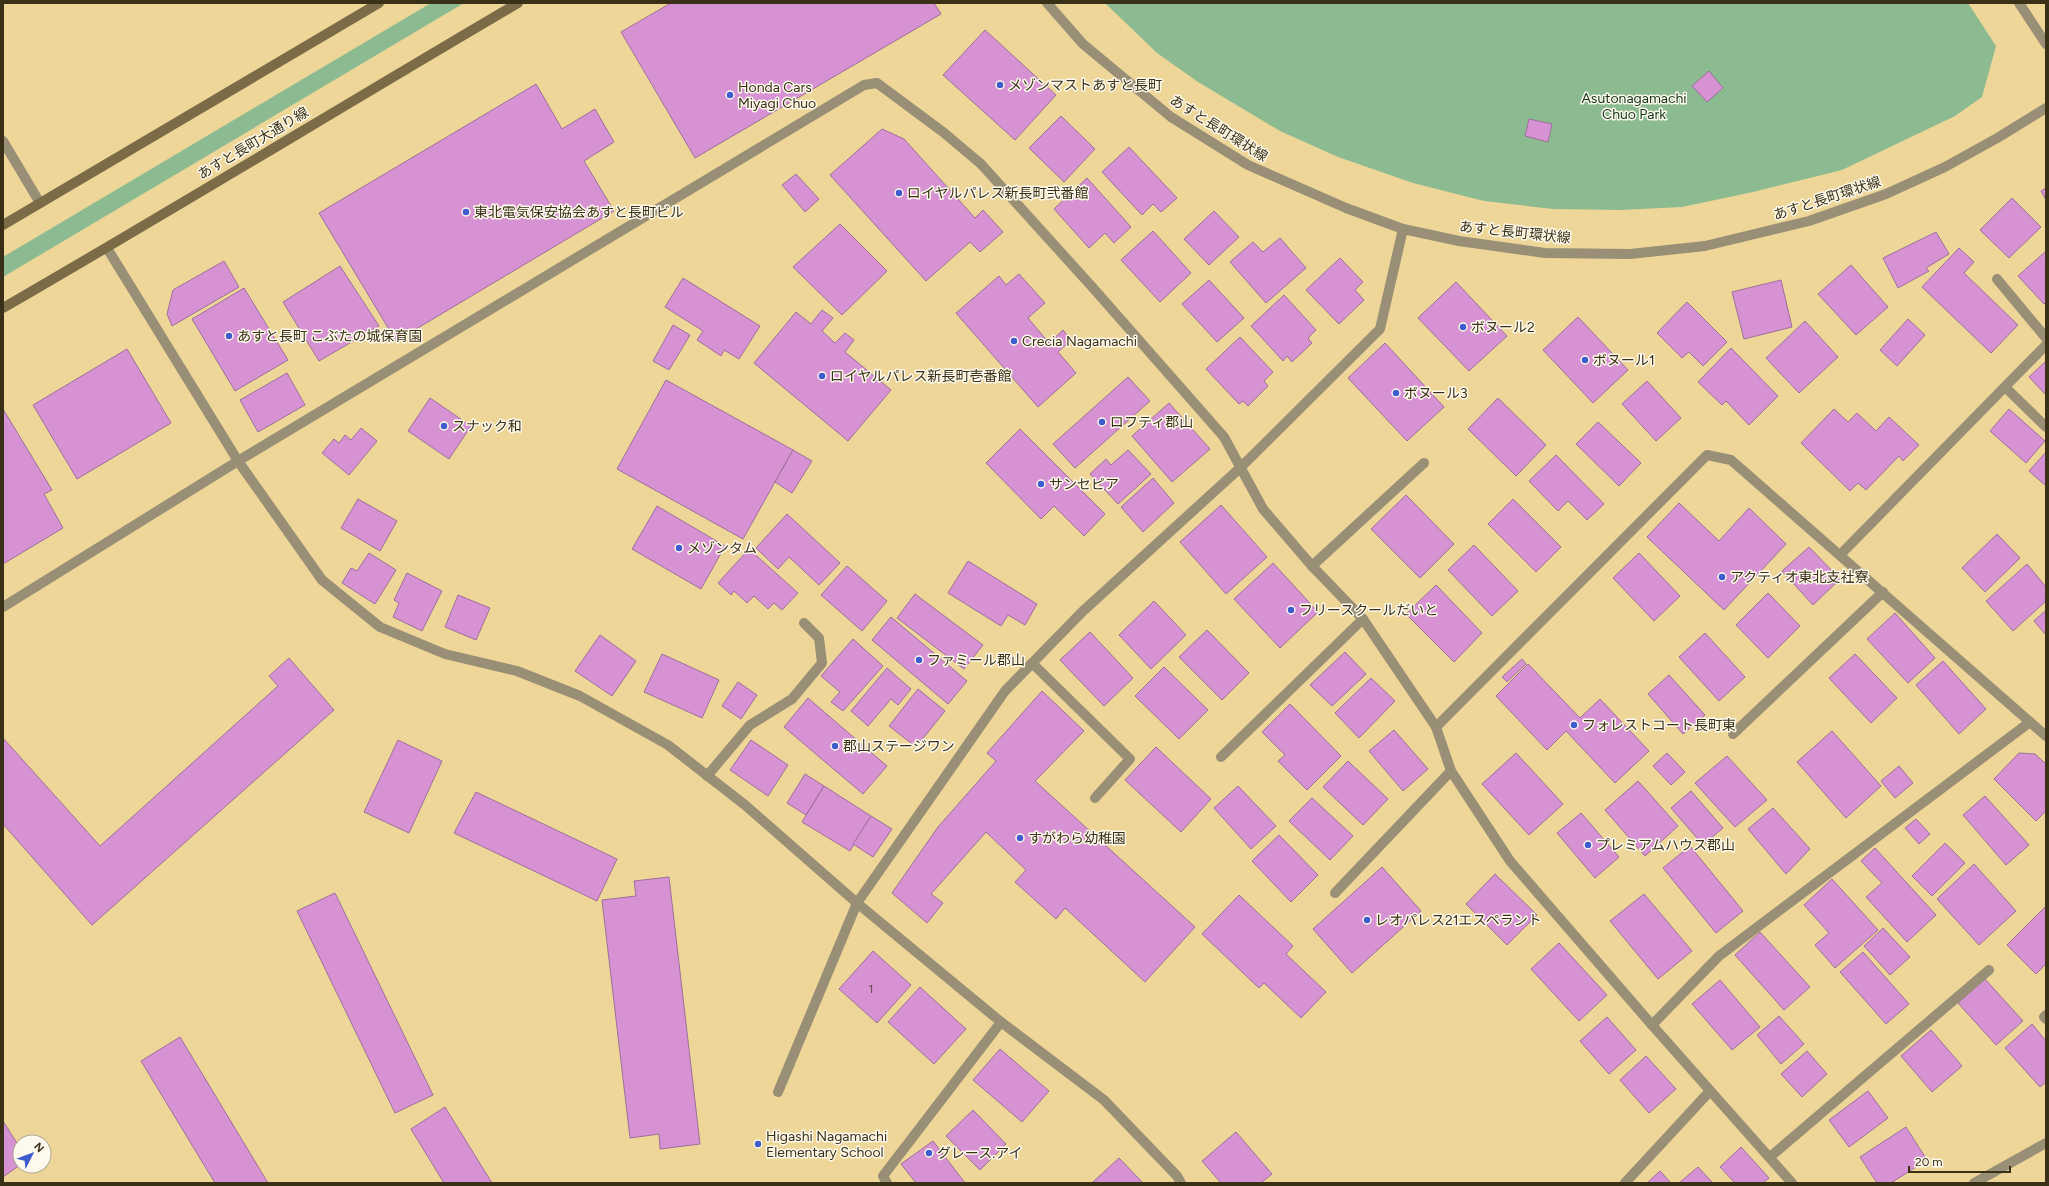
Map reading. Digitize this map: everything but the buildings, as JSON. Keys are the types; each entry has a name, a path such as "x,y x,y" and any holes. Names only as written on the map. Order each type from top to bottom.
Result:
{"main road":[{"path":"3,225 379,3"},
{"name":"あすと長町大通り線","path":"3,308 518,3"}],"street":[{"name":"あすと長町環状線","path":"1046,3 1083,44 1171,117 1248,165 1346,208 1403,229 1459,242 1545,253 1630,254 1705,246 1809,221 1886,194 1945,167 1999,137 2046,108"},
{"path":"2019,3 2046,44"},
{"path":"3,607 238,461 864,85 877,83 943,132 981,164 1094,289 1224,437 1263,509 1312,566 1363,619 1436,727 1451,772 1510,861 1652,1025 1792,1183"},
{"path":"3,141 40,203"},
{"path":"778,1092 857,903 1005,691 1082,612 1240,468 1380,329 1403,229"},
{"path":"106,248 238,461 322,580 380,627 444,654 517,671 580,696 668,745 745,805 857,903 1001,1022 1104,1100 1177,1176 1181,1183"},
{"path":"1997,279 2046,338"},
{"path":"1840,555 2046,345"},
{"path":"2005,387 2046,427"},
{"path":"1436,727 1707,455 1731,460 2046,736"},
{"path":"1312,566 1424,463"},
{"path":"1733,734 1883,592"},
{"path":"1221,757 1363,619"},
{"path":"707,776 750,725 792,699 822,663 819,638 804,623"},
{"path":"1032,663 1130,759 1095,798"},
{"path":"1652,1025 1719,956 2030,722"},
{"path":"1335,893 1451,772"},
{"path":"1770,1157 1989,970"},
{"path":"2046,1015 2044,1017 2046,1018"},
{"path":"887,1183 883,1176 1001,1022"},
{"path":"1625,1183 1710,1091"},
{"path":"1974,1183 2046,1143"}],"green space":[{"path":"431,3 464,3 3,277 3,257"},
{"name":"Asutonagamachi Chuo Park","path":"1105,3 1968,3 1996,46 1982,97 1955,116 1842,170 1753,192 1682,207 1621,210 1553,209 1484,201 1413,183 1338,157 1280,131 1198,82 1157,53"}],"place":[{"name":"メゾンマストあすと長町","path":"1000,85"},
{"name":"Honda Cars Miyagi Chuo","path":"730,95"},
{"name":"ロイヤルパレス新長町弐番館","path":"899,193"},
{"name":"東北電気保安協会あすと長町ビル","path":"466,212"},
{"name":"ボヌール2","path":"1463,327"},
{"name":"あすと長町 こぶたの城保育園","path":"229,336"},
{"name":"Crecia Nagamachi","path":"1014,341"},
{"name":"ボヌール1","path":"1585,360"},
{"name":"ロイヤルパレス新長町壱番館","path":"822,376"},
{"name":"ボヌール3","path":"1396,393"},
{"name":"ロフティ郡山","path":"1102,422"},
{"name":"スナック和","path":"444,426"},
{"name":"サンセピア","path":"1041,484"},
{"name":"メゾンタム","path":"679,548"},
{"name":"アクティオ東北支社寮","path":"1722,577"},
{"name":"フリースクールだいと","path":"1291,610"},
{"name":"ファミール郡山","path":"919,660"},
{"name":"フォレストコート長町東","path":"1574,725"},
{"name":"郡山ステージワン","path":"835,746"},
{"name":"すがわら幼稚園","path":"1020,838"},
{"name":"プレミアムハウス郡山","path":"1588,845"},
{"name":"レオパレス21エスペラント","path":"1367,920"},
{"name":"Higashi Nagamachi Elementary School","path":"758,1144"},
{"name":"グレース.アイ","path":"929,1153"}]}
